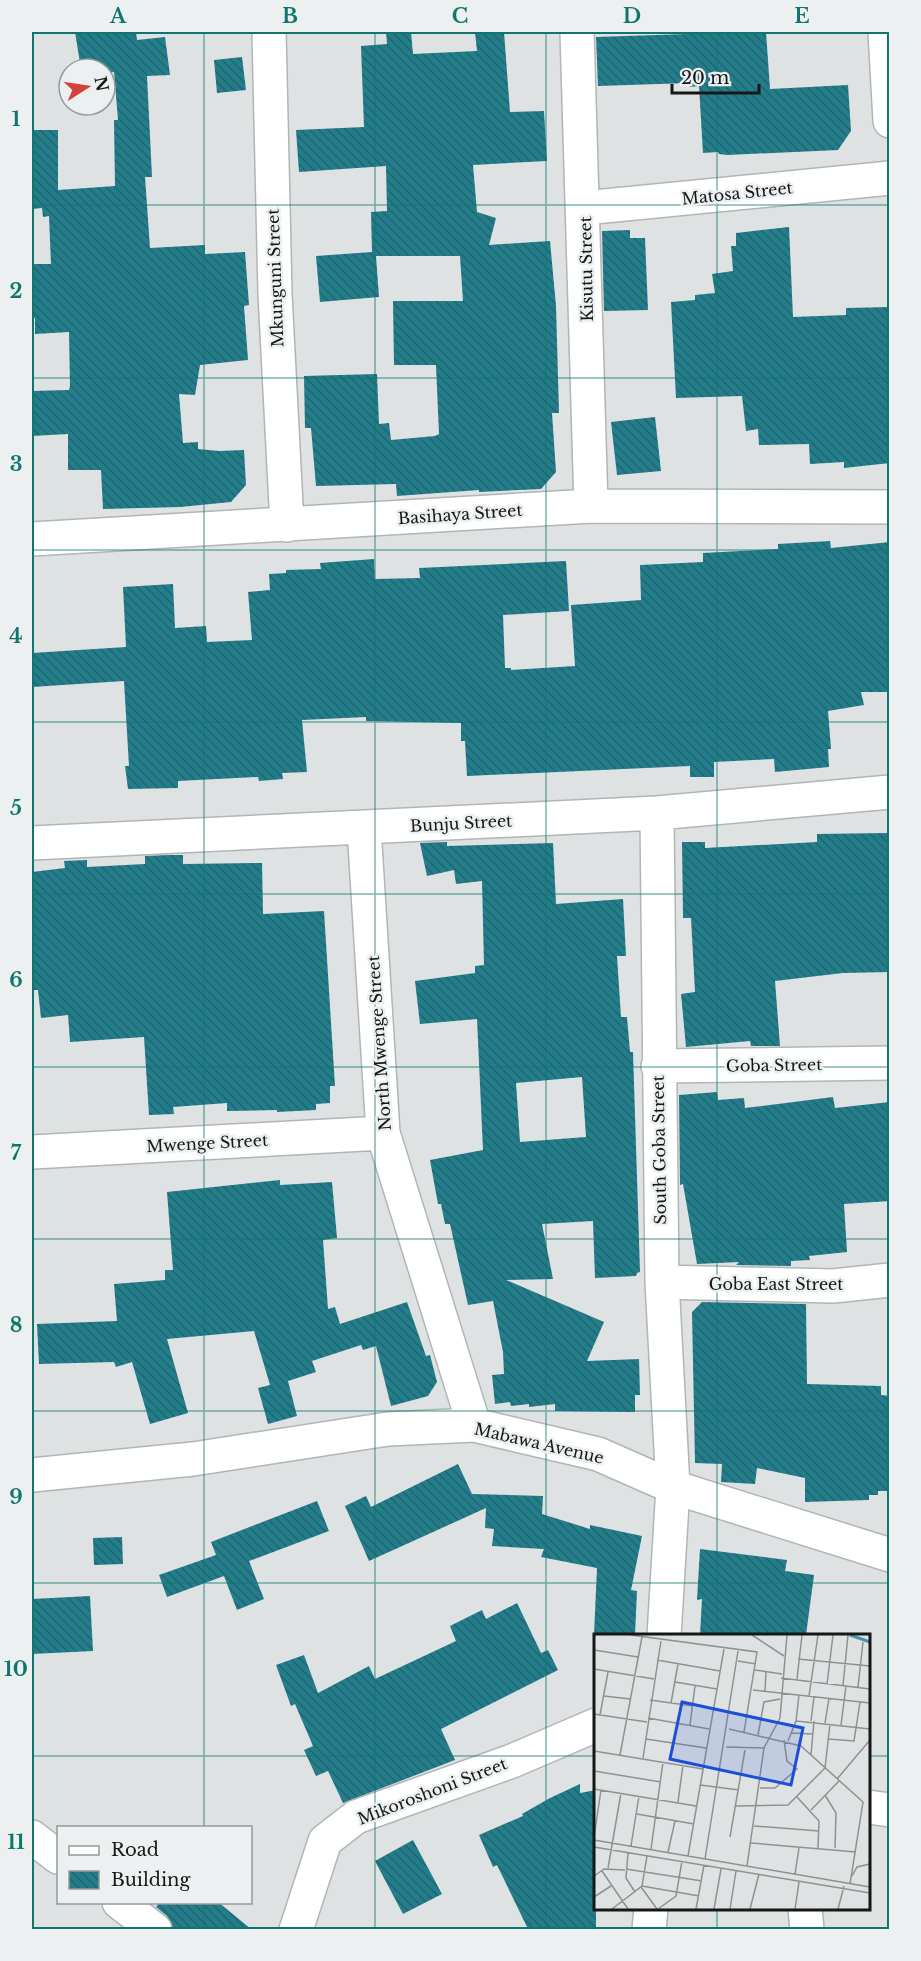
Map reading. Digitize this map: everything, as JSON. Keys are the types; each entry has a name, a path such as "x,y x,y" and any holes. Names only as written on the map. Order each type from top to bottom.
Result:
{"street":[{"name":"Mkunguni Street","path":"268,32 274,294 287,525"},
{"name":"Kisutu Street","path":"577,32 584,208 591,506"},
{"path":"885,32 890,121"},
{"name":"Matosa Street","path":"584,208 890,178"},
{"name":"Basihaya Street","path":"32,539 591,506 890,507"},
{"name":"Bunju Street","path":"32,843 657,813 890,792"},
{"name":"South Goba Street","path":"657,813 662,1282 673,1487 664,1634"},
{"name":"North Mwenge Street","path":"364,828 383,1133 474,1425"},
{"name":"Goba Street","path":"658,1066 890,1063"},
{"name":"Mwenge Street","path":"32,1152 383,1133"},
{"name":"Goba East Street","path":"662,1282 833,1286 890,1280"},
{"name":"Mabawa Avenue","path":"32,1475 193,1459 388,1429 474,1425 598,1454 673,1487 890,1555"},
{"name":"Mikoroshoni Street","path":"296,1929 325,1841 356,1817 512,1761 594,1726"},
{"path":"870,1807 890,1810"},
{"path":"32,1836 57,1856"},
{"path":"122,1904 155,1929"},
{"path":"650,1929 651,1910"},
{"path":"805,1910 807,1929"}],"building":[{"path":"75,32 136,32 137,40 165,37 170,75 147,76 152,177 145,177 150,248 205,245 205,254 245,252 249,305 244,306 248,360 200,365 195,395 179,394 183,443 198,442 198,449 244,450 246,485 231,502 180,507 103,509 101,470 68,470 68,434 32,436 32,391 69,390 70,386 69,332 35,334 35,318 32,318 32,264 51,264 49,216 43,217 42,208 32,209 32,130 58,130 58,190 115,186 114,120 118,120 117,57 79,57"},
{"path":"386,32 411,32 413,54 477,51 475,32 504,32 510,112 544,111 547,161 473,165 477,212 496,218 489,245 550,241 556,306 559,413 552,413 556,472 541,489 479,492 479,490 397,496 396,484 316,486 311,428 305,428 304,376 377,374 379,424 389,423 391,440 435,436 439,434 436,365 394,365 393,301 463,301 460,256 376,256 379,297 320,302 316,256 372,252 371,212 387,211 386,166 299,172 296,130 364,127 361,46 387,44"},
{"path":"687,32 766,32 770,89 848,85 851,131 838,150 727,155 718,152 703,153 699,86 690,87 689,83 598,86 596,37 687,34"},
{"path":"242,57 246,90 217,93 214,60"},
{"path":"789,227 793,317 846,315 846,308 890,307 890,463 844,468 844,462 810,464 809,444 759,445 758,429 746,431 742,396 676,398 671,302 695,300 695,295 715,293 712,274 733,271 731,246 736,246 736,233"},
{"path":"630,230 630,238 645,238 648,310 604,311 602,231"},
{"path":"655,417 661,471 617,475 611,422"},
{"path":"830,541 831,548 890,542 890,692 861,692 864,705 828,711 831,749 828,749 829,767 775,772 774,759 714,762 714,777 690,777 690,766 467,776 465,741 461,741 461,723 366,721 366,717 302,720 307,772 282,773 283,779 259,781 258,777 178,781 178,788 128,789 125,766 129,766 124,681 32,687 32,653 126,647 123,587 173,584 175,628 206,626 207,642 252,640 248,592 270,590 269,574 286,573 286,570 321,569 320,563 374,559 375,579 420,578 419,568 566,561 569,611 503,615 505,668 511,668 511,670 575,666 571,605 641,600 640,565 703,562 703,553 778,549 778,544"},
{"path":"888,833 890,972 843,973 775,981 780,1046 751,1046 750,1041 686,1047 681,994 695,992 691,918 683,918 682,842 705,842 705,848 817,842 817,834"},
{"path":"447,842 447,846 553,843 556,904 623,899 626,956 617,956 621,1017 627,1017 630,1052 633,1052 640,1272 636,1276 595,1278 593,1221 542,1224 553,1279 506,1280 604,1322 587,1361 639,1359 640,1395 635,1395 635,1412 555,1411 555,1404 529,1407 529,1404 511,1406 510,1402 495,1404 492,1375 504,1374 503,1352 493,1301 468,1305 450,1224 445,1224 441,1204 438,1204 430,1160 483,1150 477,1019 420,1024 415,981 475,973 475,966 484,965 482,881 456,884 454,870 427,876 420,843","holes":["582,1077 586,1137 520,1142 516,1083"]},
{"path":"183,855 183,864 262,863 263,914 324,911 335,1086 330,1086 330,1103 316,1104 316,1110 277,1112 277,1110 227,1111 227,1103 173,1107 174,1114 149,1115 144,1037 70,1042 68,1015 41,1018 38,990 32,990 32,872 65,868 64,861 87,860 87,867 145,864 145,856"},
{"path":"717,1092 718,1100 744,1098 745,1108 833,1097 835,1108 890,1102 890,1201 844,1204 847,1252 809,1256 810,1260 791,1261 791,1266 736,1265 739,1262 697,1264 683,1184 680,1185 679,1095"},
{"path":"280,1180 280,1185 332,1182 337,1238 323,1240 328,1309 335,1307 340,1324 407,1302 426,1356 430,1355 437,1382 428,1396 391,1406 376,1346 363,1350 361,1345 312,1361 316,1372 288,1381 297,1416 268,1424 258,1388 270,1385 254,1331 167,1339 188,1413 150,1424 132,1362 116,1367 114,1362 39,1364 37,1324 117,1321 114,1284 165,1280 165,1270 173,1270 167,1192"},
{"path":"702,1302 806,1304 807,1384 881,1386 881,1395 890,1396 890,1491 878,1491 878,1495 869,1495 869,1500 805,1502 805,1478 757,1468 755,1484 721,1482 722,1464 695,1463 692,1312"},
{"path":"458,1464 472,1494 543,1496 542,1514 590,1529 590,1525 642,1536 631,1590 637,1591 635,1634 594,1634 597,1568 541,1557 544,1549 492,1546 494,1529 485,1528 486,1508 369,1561 345,1506 366,1496 371,1507"},
{"path":"317,1501 329,1531 249,1561 264,1599 237,1610 224,1576 167,1597 159,1575 216,1555 211,1542"},
{"path":"122,1537 123,1564 94,1565 93,1538"},
{"path":"700,1549 787,1560 785,1571 814,1575 806,1634 700,1634 702,1599 697,1600"},
{"path":"90,1596 93,1651 32,1654 32,1599"},
{"path":"517,1603 541,1653 548,1650 558,1670 441,1729 455,1760 343,1803 328,1771 316,1776 304,1750 313,1746 295,1704 291,1706 276,1665 304,1655 318,1693 369,1666 375,1679 456,1641 450,1626 482,1610 486,1619"},
{"path":"580,1784 580,1793 594,1790 596,1929 528,1929 497,1865 493,1867 479,1835 523,1816 522,1814"},
{"path":"413,1840 442,1894 403,1914 375,1861"},
{"path":"158,1904 220,1904 251,1929 173,1929 167,1916 156,1907"}]}
